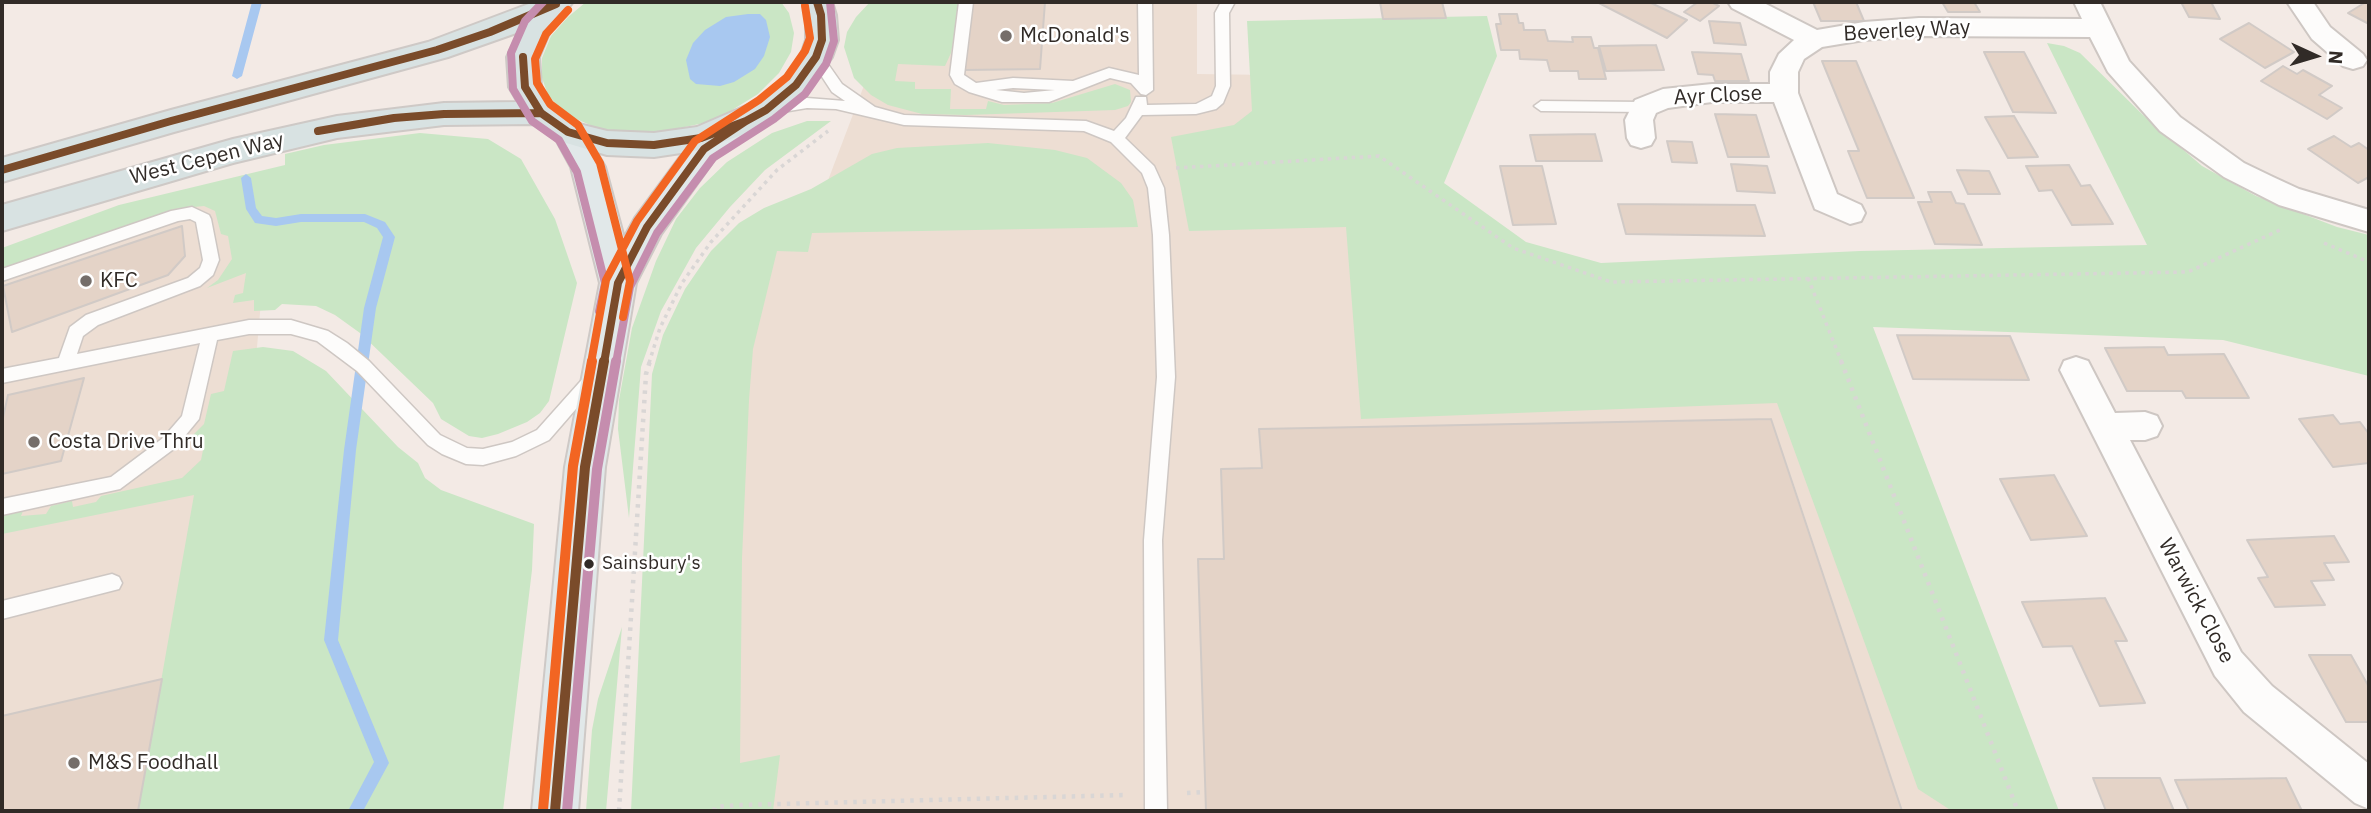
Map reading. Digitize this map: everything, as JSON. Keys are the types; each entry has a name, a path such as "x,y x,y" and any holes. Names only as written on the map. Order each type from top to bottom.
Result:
{"highway":[{"path":"554,122 524,87 523,57 536,27 557,3"},
{"path":"2,170 171,121 438,50 490,32 557,3"},
{"path":"816,57 822,40 825,6"},
{"name":"West Cepen Way","path":"2,218 62,198 233,151 337,127 444,114 554,122 607,143 654,145 701,138 756,115 796,85 816,57"}],"main road":[{"path":"555,811 585,467 600,371 618,283 647,227 704,149 756,115"},
{"path":"554,122 588,167 618,283"}],"street":[{"path":"1741,2 1814,39"},
{"path":"1905,2 1919,27"},
{"path":"2087,2 2118,66 2141,96 2170,124 2234,170 2290,197 2369,221"},
{"path":"2300,2 2321,33 2353,60"},
{"name":"Beverley Way","path":"1784,93 1784,72 1793,54 1814,39 1846,33 1919,27 2100,28"},
{"name":"Ayr Close","path":"1641,138 1639,120 1645,107 1663,99 1712,93 1784,93"},
{"path":"1784,93 1829,209"},
{"name":"Warwick Close","path":"2076,370 2105,427 2167,531 2228,664 2240,681 2285,722 2369,789"},
{"path":"2105,427 2146,426"}],"lane":[{"path":"966,2 957,75 960,81 974,88 1002,97 1049,97 1109,73 1136,79 1146,90"},
{"path":"1116,138 1132,121 1146,90 1145,2"},
{"path":"1138,110 1196,109 1218,99 1223,86 1222,13 1228,2"},
{"path":"816,57 837,88 870,111"},
{"path":"756,115 807,103 836,104 904,120 1086,127 1116,138 1149,170 1156,188 1161,234 1166,377 1153,540 1156,803"},
{"path":"1541,106 1645,107"},
{"path":"2,230 62,198"},
{"path":"2,275 177,215 192,213 203,219 211,260 207,271 194,282 92,320 76,332 66,363"},
{"path":"2,376 210,335 270,325 291,327 321,336 363,366 434,440 466,456 483,457 516,449 542,435 600,371"},
{"path":"2,507 114,484 169,443 190,419 210,335"},
{"path":"2,610 112,583"}],"path":[{"path":"619,811 646,374 660,328 682,283 711,242 744,203 777,170 837,127"},
{"path":"1149,170 1379,156 1513,248 1611,282 2188,272 2289,226"},
{"path":"2323,243 2369,262"},
{"path":"1808,278 2018,811"},
{"path":"714,811 715,807 739,805 1156,803 1205,792"}],"shaded area":[{"path":"904,2 1197,2 1197,74 1348,76 1403,327 1781,342 1978,811 678,811 720,282 816,212 893,9"},
{"path":"272,176 250,427 191,811 2,811 2,253"}],"green space":[{"path":"586,2 781,2 789,13 794,33 791,52 779,73 758,94 724,115 704,123 656,133 622,133 597,128 574,118 559,107 548,95 542,78 542,58 551,36"},
{"path":"870,2 960,2 951,53 945,66 898,64 895,81 915,82 915,89 951,89 950,109 986,109 988,101 1004,105 1052,103 1115,84 1130,90 1131,102 1128,106 1115,110 966,115 922,114 888,105 871,95 854,78 844,47 847,32"},
{"path":"1487,16 1497,56 1444,183 1526,242 1601,263 1860,251 2147,245 2047,43 2080,53 2142,114 2202,166 2256,196 2337,227 2369,235 2369,376 2223,340 1873,327 2059,811 1952,811 1918,789 1777,403 1361,419 1346,227 1189,231 1171,137 1234,125 1252,111 1247,21"},
{"path":"807,121 831,121 765,170 730,207 696,248 661,311 641,367 629,518 618,429 619,400 632,328 656,261 676,219 700,188 727,162 772,133"},
{"path":"420,133 488,139 521,159 555,219 577,283 549,401 540,413 527,422 498,434 482,438 469,436 441,419 433,403 360,333 335,315 316,306 282,304 275,310 254,311 254,300 233,303 235,295 243,293 246,273 207,288 218,280 232,259 228,236 221,234 215,211 204,206 174,209 2,270 2,248 119,205 285,165 285,154 324,145"},
{"path":"988,143 1055,150 1087,158 1121,183 1133,200 1138,227 812,233 808,252 777,251 753,349 749,400 742,558 740,763 780,755 773,811 631,811 652,374 663,335 685,289 711,251 739,223 764,208 811,189 872,154 897,148"},
{"path":"263,347 293,351 326,371 398,447 418,463 425,478 441,490 534,524 532,570 503,811 138,811 194,495 2,534 2,519 4,515 23,511 21,516 46,514 51,506 72,501 73,507 96,502 101,496 182,478 201,460 204,445 192,436 204,424 211,394 224,391 233,351"},
{"path":"622,627 606,811 586,811 592,730 598,699"}],"water":[{"path":"760,14 766,20 770,37 764,56 755,69 734,82 720,86 696,84 690,79 686,60 693,43 705,30 726,17"}],"building":[{"name":"McDonald's","path":"973,2 1045,2 1040,69 964,70"},
{"path":"1380,2 1442,2 1446,18 1383,19"},
{"path":"1597,2 1649,2 1687,20 1667,38"},
{"path":"1698,2 1711,2 1719,6 1700,21 1684,12"},
{"path":"1813,2 1856,2 1864,21 1821,21"},
{"path":"1942,2 1974,2 1980,12 1948,12"},
{"path":"2181,2 2211,2 2220,19 2189,17"},
{"path":"2369,2 2369,24 2348,13"},
{"path":"1499,14 1517,14 1524,30 1545,30 1548,41 1573,42 1572,37 1591,37 1594,48 1598,48 1606,79 1579,79 1578,71 1550,71 1547,60 1520,59 1519,50 1501,50 1496,24 1501,24"},
{"path":"1709,21 1740,23 1746,45 1714,43"},
{"path":"2249,23 2294,52 2265,68 2220,39"},
{"path":"1656,45 1664,70 1606,71 1599,46"},
{"path":"1692,52 1741,54 1749,81 1715,81 1713,75 1698,74"},
{"path":"1984,52 2024,52 2056,113 2013,112"},
{"path":"1822,61 1856,61 1914,198 1867,198 1848,151 1859,151"},
{"path":"2283,66 2297,74 2303,70 2332,86 2319,95 2342,108 2327,119 2261,81"},
{"path":"1715,114 1756,115 1769,157 1728,157"},
{"path":"2014,116 2038,157 2008,158 1985,117"},
{"path":"1595,134 1602,161 1536,161 1530,135"},
{"path":"2334,136 2351,147 2359,143 2369,150 2369,177 2358,183 2308,149"},
{"path":"1667,141 1692,142 1697,163 1672,162"},
{"path":"1731,164 1767,166 1775,193 1737,191"},
{"path":"2069,165 2081,186 2090,185 2113,224 2072,225 2052,190 2039,191 2026,166"},
{"path":"1500,166 1542,166 1556,224 1513,225"},
{"path":"1957,170 1989,171 2000,194 1968,194"},
{"path":"1928,192 1951,192 1956,203 1964,204 1982,245 1935,244 1918,202 1932,202"},
{"path":"1618,204 1755,205 1765,236 1626,234"},
{"name":"KFC","path":"182,226 185,256 168,275 12,332 3,286"},
{"path":"1897,335 2010,336 2029,380 1913,379"},
{"path":"2164,347 2168,355 2224,354 2249,398 2186,398 2182,391 2127,391 2105,348"},
{"name":"Costa Drive Thru","path":"84,378 61,461 2,474 2,422 8,395"},
{"path":"2333,415 2340,424 2360,422 2369,434 2369,463 2333,467 2299,419"},
{"path":"1771,419 1902,811 1206,811 1198,559 1224,559 1221,469 1262,468 1259,429"},
{"path":"2054,475 2087,536 2031,540 2000,479"},
{"path":"2334,536 2349,562 2324,563 2334,580 2311,581 2325,605 2275,607 2258,578 2268,577 2247,540"},
{"path":"2105,598 2127,641 2115,641 2145,703 2100,706 2072,646 2043,647 2022,602"},
{"path":"2309,655 2351,655 2369,687 2369,722 2346,722"},
{"name":"M&S Foodhall","path":"162,679 138,811 2,811 2,716"},
{"path":"2093,778 2160,778 2174,811 2106,811"},
{"path":"2286,778 2302,811 2189,811 2175,780"}],"waterway":[{"path":"237,76 257,2"},
{"path":"246,178 251,209 259,220 276,222 301,218 365,218 381,225 389,237 370,308 350,450 331,640 382,763 355,811"}],"transit line":[{"path":"543,2 525,21 511,53 513,89 532,121 559,140 577,172 605,283 599,311"},
{"path":"523,57 525,87 541,113 568,132 607,143 654,145 701,138 746,121 766,110 796,85 816,57 822,40 821,15 817,2"},
{"path":"567,811 597,469 630,287 657,233 713,158 774,119 805,94 826,64 834,41 830,2"},
{"path":"2,170 171,121 437,50 490,32 556,4"},
{"path":"543,810 573,466 606,280 637,221 695,141 759,100 787,77 805,51 810,38 805,6"},
{"path":"568,10 546,34 535,59 537,83 550,104 578,125 600,163 630,281 623,317"},
{"path":"318,131 394,118 444,114 541,113"},
{"path":"555,811 585,467 618,283 647,227 704,149 746,121"}],"place":[{"name":"McDonald's","path":"1006,36"},
{"name":"KFC","path":"86,281"},
{"name":"Costa Drive Thru","path":"34,442"},
{"name":"Sainsbury's","path":"589,564"},
{"name":"M&S Foodhall","path":"74,763"}]}
